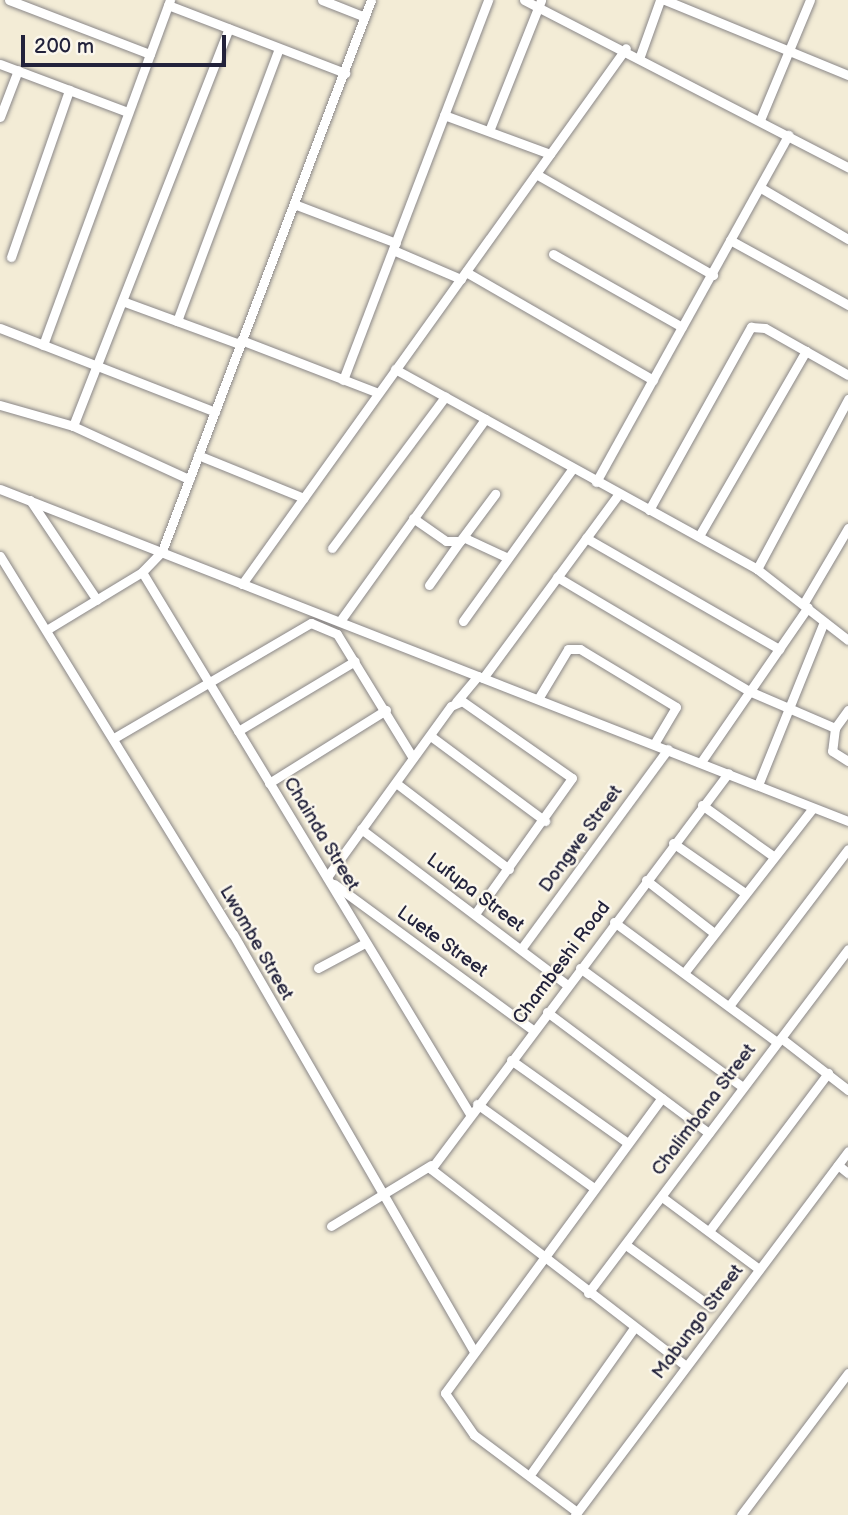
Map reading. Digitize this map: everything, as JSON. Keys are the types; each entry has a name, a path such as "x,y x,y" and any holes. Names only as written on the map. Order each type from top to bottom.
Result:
{"street":[{"path":"9,0 150,54"},
{"path":"323,0 365,17"},
{"path":"48,629 142,572 162,551 371,0"},
{"path":"343,380 488,0"},
{"path":"524,0 540,3 848,167"},
{"path":"640,56 662,0 847,73"},
{"path":"760,120 790,52 806,1"},
{"path":"43,345 169,3 345,73"},
{"path":"489,131 540,3"},
{"path":"73,426 100,366 229,29"},
{"path":"177,321 279,48"},
{"path":"242,584 626,48"},
{"path":"0,64 128,112"},
{"path":"0,117 18,71"},
{"path":"11,257 69,90"},
{"path":"444,115 550,154"},
{"path":"596,482 713,275 788,135"},
{"path":"536,174 713,275"},
{"path":"761,188 848,239"},
{"path":"294,204 463,276 653,380"},
{"path":"730,240 848,305"},
{"path":"553,254 682,327"},
{"path":"124,302 378,393"},
{"path":"649,509 751,327 807,351 848,375"},
{"path":"0,328 215,412"},
{"path":"699,536 807,351"},
{"path":"395,369 618,495 649,509 757,569 807,604 823,624 848,640"},
{"path":"332,548 445,397"},
{"path":"757,569 848,399"},
{"path":"0,405 73,426 189,479"},
{"path":"114,738 296,629 332,623 485,419"},
{"path":"198,455 304,498"},
{"path":"463,621 573,468"},
{"path":"0,489 162,551 332,623 481,677 848,821"},
{"path":"429,584 495,494"},
{"path":"329,879 413,758 432,737 456,702 481,677 618,495"},
{"path":"30,500 97,600"},
{"path":"413,518 446,541 463,539 508,558"},
{"path":"701,762 779,649 848,528"},
{"path":"586,538 779,649"},
{"name":"Lwombe Street","path":"0,556 114,738 474,1352"},
{"name":"Chainda Street","path":"142,572 470,1114"},
{"path":"557,577 750,691 835,729"},
{"path":"332,623 413,758"},
{"path":"758,785 823,624"},
{"path":"538,699 568,649 580,649 676,707 654,744"},
{"path":"238,731 355,661"},
{"path":"456,702 468,704 572,778 545,821 475,914"},
{"path":"269,783 386,710"},
{"path":"848,710 835,729 833,753 848,761"},
{"path":"432,737 545,821"},
{"name":"Dongwe Street","path":"521,949 668,749"},
{"name":"Chambeshi Road","path":"432,1165 727,773"},
{"path":"396,783 509,869"},
{"path":"702,805 773,856"},
{"path":"684,973 813,808"},
{"name":"Lufupa Street","path":"361,830 567,985"},
{"path":"673,844 745,893"},
{"path":"729,1006 848,849"},
{"name":"Luete Street","path":"329,879 533,1030"},
{"path":"646,880 714,933"},
{"path":"614,922 729,1006 828,1073 848,1090"},
{"path":"318,968 365,943"},
{"name":"Chalimbana Street","path":"588,1293 709,1133 740,1086 779,1040 848,949"},
{"path":"580,968 740,1086"},
{"path":"547,1012 709,1133"},
{"path":"511,1060 628,1143"},
{"path":"709,1231 828,1073"},
{"path":"576,1514 532,1472 474,1435 446,1400 447,1389 662,1098"},
{"path":"477,1104 594,1188"},
{"name":"Mabungo Street","path":"576,1514 848,1151"},
{"path":"331,1226 432,1165 433,1177 686,1366"},
{"path":"838,1165 848,1172"},
{"path":"662,1197 759,1269"},
{"path":"626,1245 710,1306"},
{"path":"532,1472 634,1328"},
{"path":"741,1515 848,1373"}]}
